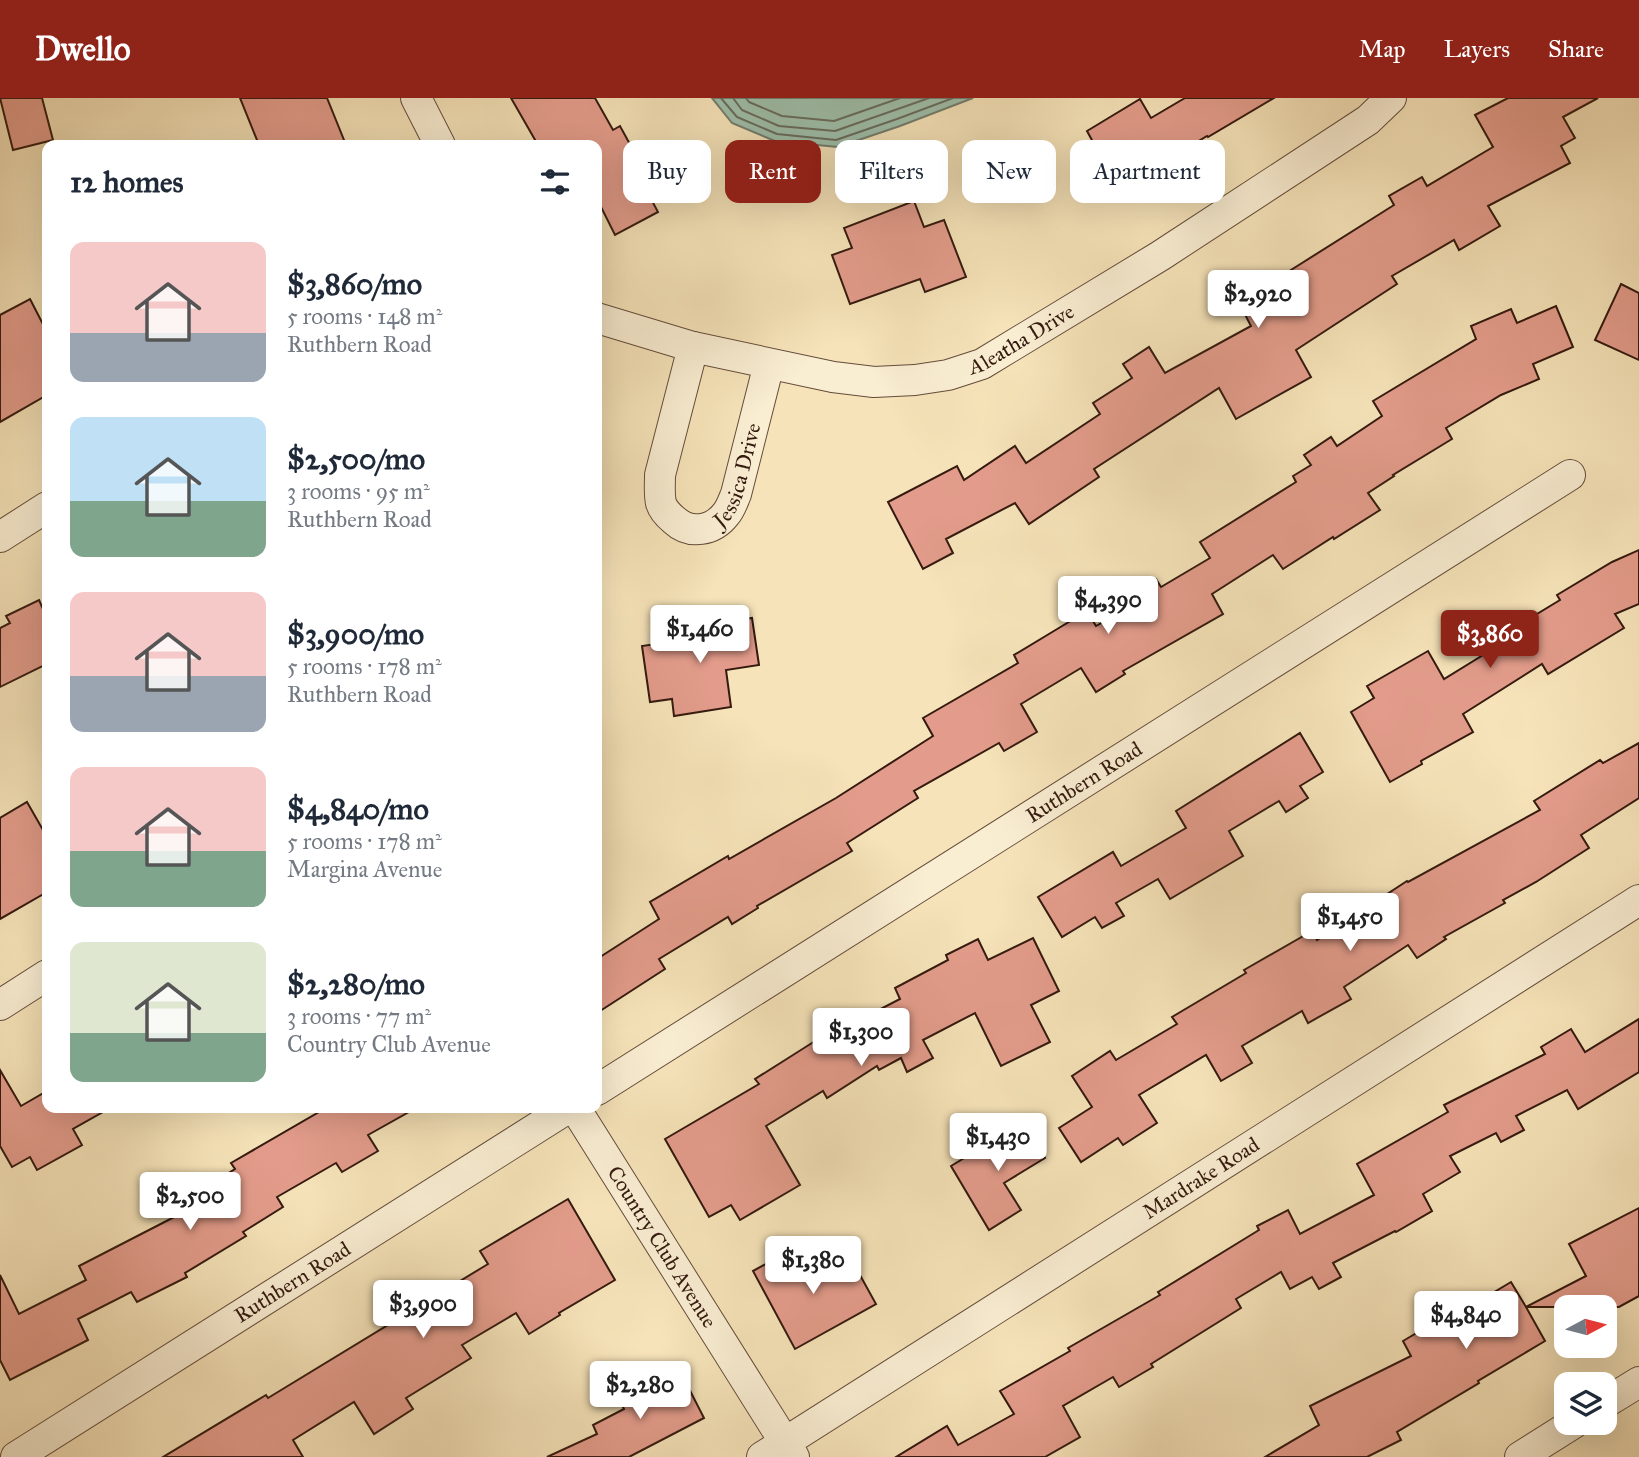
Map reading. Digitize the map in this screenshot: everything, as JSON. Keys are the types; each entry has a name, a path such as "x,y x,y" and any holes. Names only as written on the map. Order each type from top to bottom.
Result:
{"street":[{"path":"416,98 437,140"},
{"name":"Aleatha Drive","path":"602,320 693,347 833,377 874,382 948,375 982,364 1160,256 1368,120 1391,98"},
{"name":"Jessica Drive","path":"693,347 660,475 659,492 662,506 668,515 687,529 708,528 719,522 728,512 736,494 769,364"},
{"name":"Ruthbern Road","path":"602,1087 1570,475"},
{"path":"0,537 42,510"},
{"name":"Mardrake Road","path":"780,1452 1639,900"},
{"path":"0,1005 42,978"},
{"name":"Ruthbern Road","path":"16,1457 560,1113"},
{"name":"Country Club Avenue","path":"578,1113 780,1452"},
{"path":"1617,1396 1639,1382"},
{"path":"1520,1457 1555,1435"}],"water":[{"path":"712,98 973,98 859,140 835,140 835,147 821,145 821,140 773,140 732,123"}],"building":[{"path":"0,98 42,98 53,140 42,140 42,143 13,150"},
{"path":"240,98 327,98 344,140 257,140"},
{"path":"511,98 595,98 613,130 620,126 628,140 623,140 623,203 653,203 658,212 615,235 602,209 602,140 535,140"},
{"path":"1185,98 1274,98 1200,140 1092,140 1087,131 1140,99 1151,118"},
{"path":"1508,98 1598,98 1563,117 1575,138 1561,146 1570,163 1488,206 1500,226 1459,250 1454,240 1392,276 1397,284 1296,350 1311,377 1236,419 1219,388 1094,469 1099,477 1029,524 1015,503 946,539 953,553 923,569 888,502 957,466 964,480 1015,446 1026,463 1100,414 1093,403 1132,378 1123,364 1149,347 1165,373 1251,326 1238,301 1394,205 1389,196 1422,177 1427,186 1493,147 1475,115"},
{"path":"915,203 924,227 944,220 966,277 925,292 920,279 850,304 832,255 852,248 844,228"},
{"path":"1621,284 1639,293 1639,360 1595,340"},
{"path":"30,299 42,322 42,398 0,422 0,315"},
{"path":"1556,306 1573,347 1533,364 1539,379 1501,395 1446,428 1452,439 1368,493 1380,510 1283,569 1273,555 1212,594 1223,614 1123,671 1125,674 1096,692 1081,668 1021,704 1037,732 1004,751 999,743 914,791 918,798 847,843 852,851 757,906 758,908 732,924 728,917 659,959 665,969 602,1010 602,956 659,919 650,902 836,798 933,736 923,718 1018,663 1014,655 1087,611 1096,626 1140,601 1134,591 1156,579 1161,587 1210,558 1200,542 1296,482 1293,476 1311,465 1304,455 1331,437 1337,446 1382,416 1373,401 1476,339 1471,326 1511,309 1517,323"},
{"path":"1639,550 1639,604 1615,614 1624,628 1548,674 1542,664 1463,714 1473,732 1390,782 1351,712 1374,698 1367,686 1428,651 1444,679 1522,631 1519,625 1560,600 1557,595 1612,562"},
{"path":"39,600 42,607 42,666 0,687 0,628 10,623 6,616"},
{"path":"752,618 759,665 726,670 731,707 674,716 672,699 650,702 642,646 683,640 682,628"},
{"path":"1300,733 1323,772 1300,786 1308,798 1286,812 1279,801 1229,831 1243,856 1170,899 1158,879 1116,903 1124,916 1102,928 1095,917 1062,937 1038,897 1113,852 1121,866 1186,828 1176,811"},
{"path":"1639,743 1639,798 1581,835 1589,848 1503,900 1505,903 1444,937 1446,939 1417,958 1408,945 1344,987 1351,999 1308,1023 1302,1011 1242,1046 1252,1063 1221,1081 1206,1055 1139,1095 1157,1123 1123,1145 1118,1138 1081,1162 1059,1128 1092,1107 1072,1076 1110,1051 1116,1060 1177,1024 1172,1017 1246,973 1244,970 1312,931 1317,940 1407,881 1540,810 1534,801 1600,760 1603,763"},
{"path":"27,802 42,828 42,895 0,919 0,818"},
{"path":"1033,938 1059,991 1031,1005 1050,1042 1001,1066 975,1013 923,1040 933,1058 907,1072 901,1058 879,1070 877,1066 827,1098 823,1091 766,1126 800,1185 740,1220 731,1205 709,1217 665,1139 759,1084 755,1079 834,1029 836,1032 900,999 895,988 948,960 946,955 978,939 988,960"},
{"path":"1639,1019 1639,1072 1578,1109 1567,1090 1516,1116 1524,1130 1501,1142 1496,1133 1450,1156 1460,1172 1423,1194 1432,1211 1333,1263 1341,1277 1319,1289 1312,1277 1290,1289 1281,1272 1236,1299 1241,1308 1151,1364 1153,1367 1119,1387 1113,1377 1063,1406 1080,1437 1045,1457 896,1457 947,1426 958,1445 1014,1414 1000,1391 1160,1295 1158,1292 1259,1230 1257,1226 1288,1210 1300,1234 1374,1195 1357,1164 1448,1112 1444,1105 1545,1054 1541,1047 1571,1029 1585,1052"},
{"path":"0,1070 21,1106 42,1094 42,1113 101,1113 73,1129 82,1145 37,1170 30,1157 12,1167 0,1146"},
{"path":"317,1113 407,1113 368,1135 378,1151 342,1172 336,1163 277,1197 283,1207 243,1232 246,1236 185,1273 187,1277 137,1302 131,1292 78,1319 88,1340 10,1380 0,1360 0,1275 19,1314 86,1280 79,1266 182,1213 177,1205 235,1169 231,1163"},
{"path":"1024,1122 1045,1158 1004,1183 1021,1210 989,1230 951,1166"},
{"path":"568,1199 615,1280 529,1334 516,1313 462,1345 471,1358 406,1398 413,1409 374,1434 354,1402 293,1440 303,1457 163,1457 266,1395 268,1398 391,1323 386,1313 427,1289 432,1298 488,1264 480,1251"},
{"path":"1639,1208 1639,1296 1617,1307 1617,1295 1554,1295 1554,1307 1526,1307 1586,1276 1569,1244"},
{"path":"793,1249 810,1280 850,1257 876,1304 795,1349 753,1271"},
{"path":"1511,1282 1545,1341 1397,1432 1401,1440 1367,1457 1265,1457 1319,1425 1310,1406 1411,1356 1403,1341 1442,1318 1444,1322"},
{"path":"681,1373 704,1418 629,1457 547,1457 597,1434 593,1425 624,1409 617,1394 640,1382 645,1392"}]}
